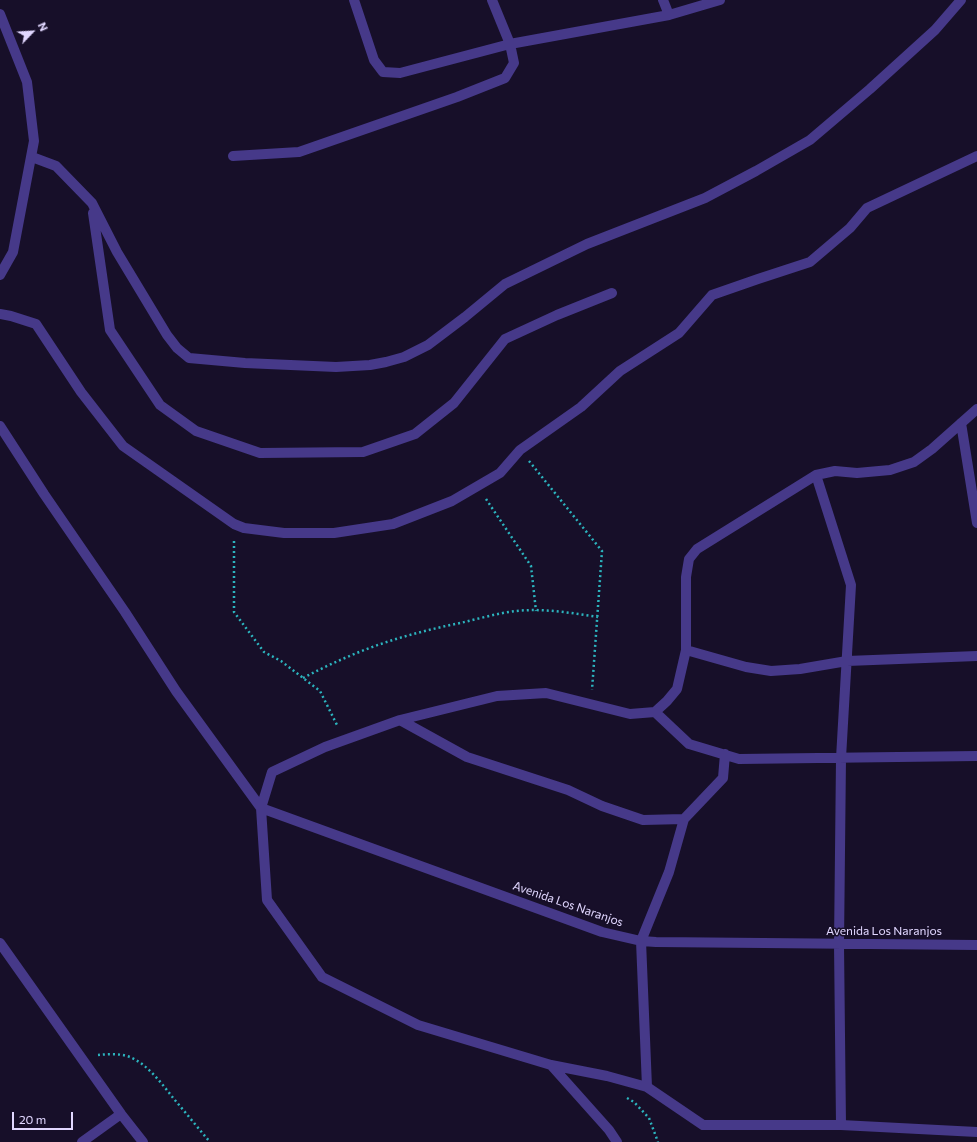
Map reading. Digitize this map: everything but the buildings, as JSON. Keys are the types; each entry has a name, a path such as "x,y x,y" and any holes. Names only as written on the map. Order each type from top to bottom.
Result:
{"street":[{"path":"354,0 374,60 383,72 400,73 510,44 669,15 720,0"},
{"path":"233,156 299,152 457,97 505,78 514,63 510,44 492,0"},
{"path":"663,0 669,15"},
{"path":"32,157 56,166 92,203 117,252 167,334 177,348 190,358 245,363 336,367 359,366 386,362 404,357 428,345 505,284 587,244 705,198 810,140 870,89 935,30 962,0"},
{"path":"0,14 27,82 34,141 13,252 0,274"},
{"path":"0,314 36,324 81,392 123,446 234,524 244,528 284,533 334,533 393,524 452,501 500,473 520,450 581,407 620,371 679,333 712,296 810,262 850,228 867,208 977,156"},
{"path":"92,203 110,330 160,404 196,431 260,453 363,452 415,434 454,403 505,339 557,315 612,293"},
{"path":"977,409 932,449 914,462 890,470 857,473 836,471 816,475 697,549 689,559 686,577 686,650 677,689 655,712 630,714 546,693 497,696 400,720 325,747 272,772 261,808 266,900 322,977 418,1025 551,1065 607,1076 646,1087 703,1125 841,1125 977,1133"},
{"path":"962,423 977,523"},
{"path":"0,426 44,494 126,612 176,691 261,808"},
{"path":"816,475 851,585 841,758 839,944 841,1125"},
{"path":"686,650 771,671 800,669 847,661 977,656"},
{"path":"655,712 689,744 739,759 977,756"},
{"path":"400,720 467,758 568,790 602,806 636,818 643,820 684,819"},
{"path":"646,1087 641,941 669,872 684,819 723,778 725,754"},
{"name":"Avenida Los Naranjos","path":"261,808 602,932 641,941 977,945"},
{"path":"0,943 121,1114 143,1142"},
{"path":"551,1065 609,1130 616,1142"},
{"path":"82,1142 121,1114"}],"path":[{"path":"526,458 602,551 593,683"},
{"path":"482,494 531,566 536,611"},
{"path":"234,538 234,612 264,652 281,661 320,692 337,725 331,728"},
{"path":"303,678 347,657 374,647 401,638 482,618 516,611 559,611 598,617"},
{"path":"82,1057 107,1054 119,1055 131,1057 141,1063 158,1079 210,1142"},
{"path":"607,1076 614,1088 634,1102 644,1113 650,1122 658,1142"}]}
